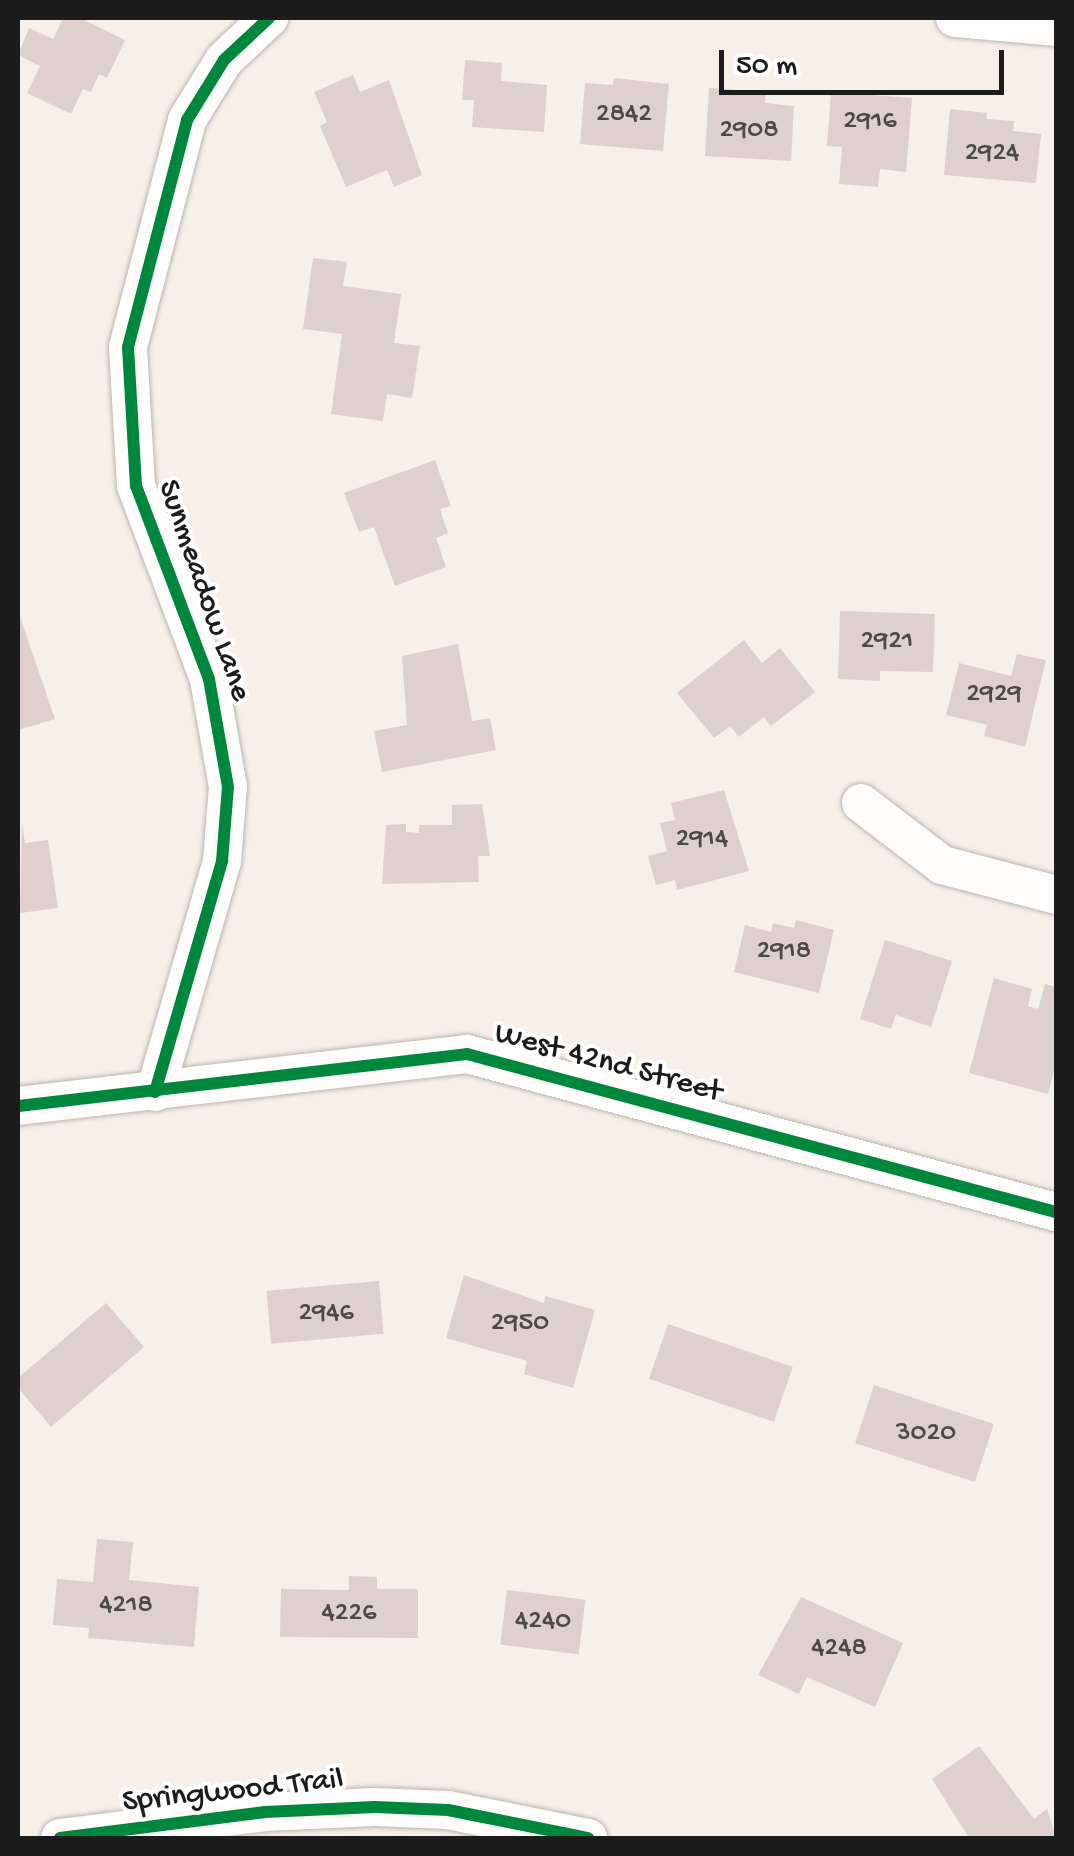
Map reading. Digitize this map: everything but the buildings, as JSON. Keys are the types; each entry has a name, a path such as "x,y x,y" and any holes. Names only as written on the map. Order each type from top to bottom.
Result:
{"street":[{"name":"Sunmeadow Lane","path":"155,1092 222,860 228,787 209,679 136,486 128,348 180,136 224,60 269,18"},
{"path":"954,18 1056,27"},
{"path":"861,803 942,864 1056,895"},
{"name":"West 42nd Street","path":"18,1106 467,1054 1056,1212"},
{"name":"Springwood Trail","path":"60,1838 265,1812 375,1807 448,1810 588,1838"}],"cycle path":[{"path":"155,1092 222,861 228,787 209,679 136,486 128,347 187,120 224,60 269,18"},
{"path":"18,1106 467,1054 1056,1212"},
{"path":"60,1838 265,1812 375,1807 448,1810 588,1838"}]}
